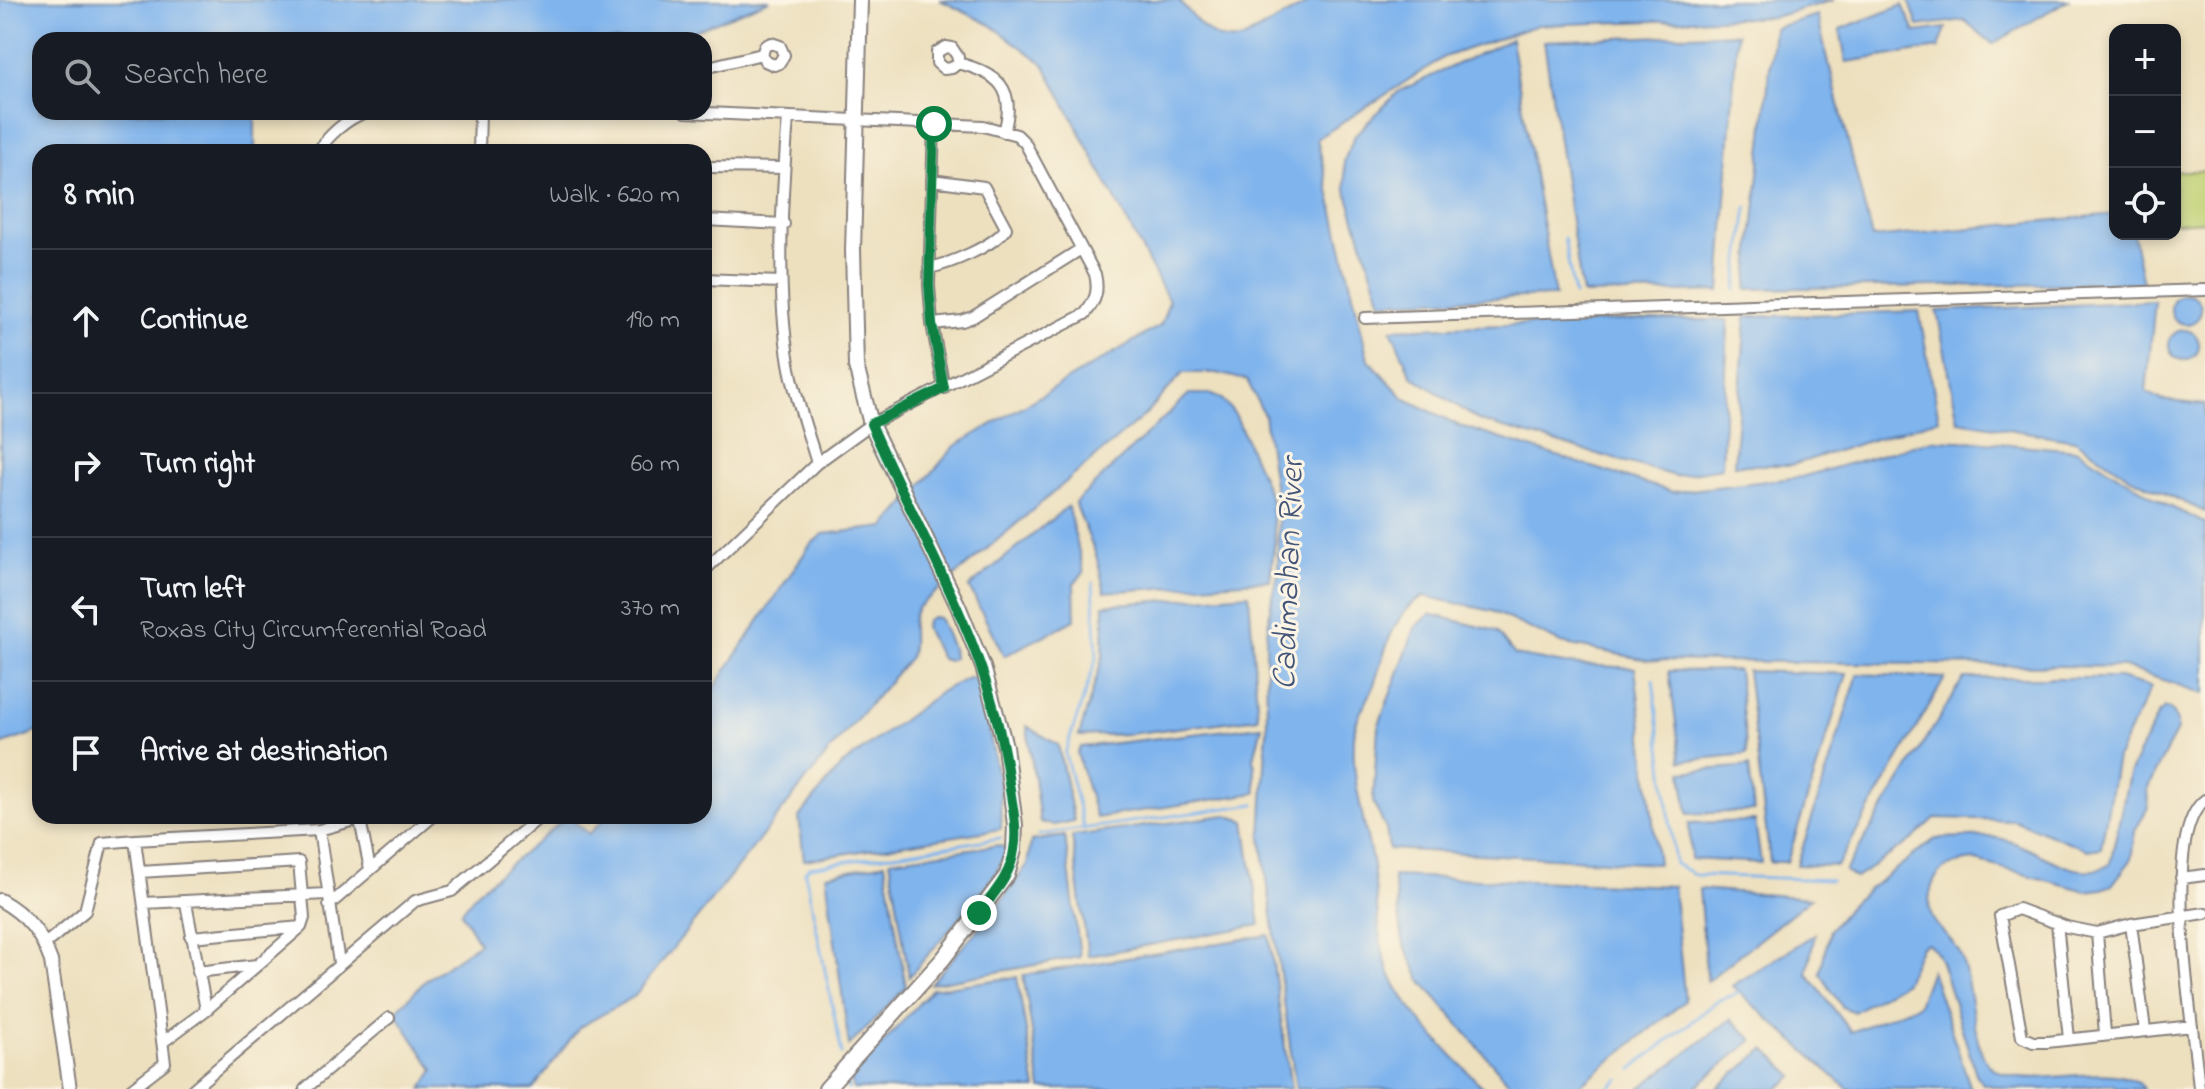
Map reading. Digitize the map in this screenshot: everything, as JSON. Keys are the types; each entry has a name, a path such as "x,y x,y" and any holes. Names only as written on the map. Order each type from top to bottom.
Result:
{"main road":[{"path":"828,1088 952,948 1007,875 1014,850 1015,825 1005,746 983,667 958,606 871,424 856,366 853,250 860,0"}],"street":[{"path":"712,66 762,54"},
{"path":"958,63 983,70 1000,85 1008,106 1004,132"},
{"path":"712,114 983,126 1017,135 1025,143 1098,285 1097,297 1085,314 871,424 817,463 712,563"},
{"path":"788,118 781,282 789,363 817,463"},
{"path":"322,144 350,120"},
{"path":"479,144 480,120"},
{"path":"934,124 929,268 932,324 944,388"},
{"path":"712,167 784,168"},
{"path":"929,268 949,264 999,237 1006,228 984,187 932,180"},
{"path":"712,220 784,224"},
{"path":"932,324 973,317 1081,249"},
{"path":"712,279 781,282"},
{"path":"1365,318 2205,290"},
{"path":"2199,1089 2181,878 2188,828 2205,800"},
{"path":"45,944 85,911 102,843 319,830 342,824"},
{"path":"366,824 370,869"},
{"path":"144,903 302,896 328,899 424,824"},
{"path":"193,1089 415,901 452,891 532,824"},
{"path":"319,830 339,963"},
{"path":"131,1089 165,1063 135,840"},
{"path":"140,872 299,862 304,918 301,927 206,1010 163,1042"},
{"path":"2181,878 2205,875"},
{"path":"0,900 33,924 45,944 51,961 70,1089"},
{"path":"186,903 206,1010"},
{"path":"2192,1026 2033,1042 2022,1037 2000,916 2018,909 2097,933 2182,914 2205,913"},
{"path":"2057,923 2069,1039"},
{"path":"2131,924 2145,1030"},
{"path":"191,937 301,927"},
{"path":"2097,933 2105,1034"},
{"path":"197,972 257,965"},
{"path":"305,1089 389,1018"}],"green space":[{"path":"2181,171 2205,171 2205,221 2181,223"}],"water":[{"path":"0,0 770,0 692,32 32,32 32,120 255,120 255,144 32,144 32,734 0,745"},
{"name":"Cadimahan River","path":"940,0 1179,0 1206,30 1214,36 1232,40 1243,39 1314,0 1834,0 1774,17 1538,25 1444,57 1317,139 1368,359 1404,398 1460,426 1673,492 1801,477 1933,440 2077,450 2167,505 2205,523 2205,694 2124,667 1647,660 1561,643 1492,611 1424,596 1412,604 1396,625 1358,718 1354,745 1356,779 1372,861 1382,949 1391,976 1421,1021 1484,1089 1296,1089 1261,837 1267,729 1266,641 1278,574 1278,512 1264,415 1247,380 1216,373 1183,373 1145,415 917,608 910,657 832,748 635,996 580,1027 533,1089 422,1089 434,1070 395,1012 426,980 479,943 461,912 477,892 558,824 577,824 589,834 599,824 712,824 712,691 810,545 823,534 885,527 955,446 1161,325 1169,301 1044,64 991,25"},
{"path":"1909,0 2068,0 1993,44 1964,20 1918,26"},
{"path":"1903,5 1915,32 1946,28 1939,48 1846,62 1840,29"},
{"path":"1817,15 1872,238 2109,215 2109,240 2134,240 2143,283 1747,289 1774,28"},
{"path":"1737,33 1720,291 1582,294 1544,41"},
{"path":"1511,39 1555,296 1381,302 1346,190 1344,161 1355,135 1399,91"},
{"path":"2186,294 2197,298 2201,309 2197,320 2186,324 2175,320 2171,309 2175,298"},
{"path":"2155,301 2146,392 2161,400 2205,405 2205,512 2131,478 2075,440 1958,421 1937,311"},
{"path":"1919,311 1939,419 1792,465 1734,465 1746,317"},
{"path":"1728,320 1722,468 1675,476 1480,421 1411,375 1391,329"},
{"path":"2184,330 2190,331 2198,339 2198,351 2190,359 2184,360 2178,359 2170,351 2169,345 2170,339 2178,331"},
{"path":"1189,394 1209,394 1222,399 1236,416 1270,496 1275,540 1270,580 1105,592 1096,555 1075,503"},
{"path":"1068,506 1084,573 1074,583 1075,620 1004,656 969,587"},
{"path":"1249,594 1258,718 1129,734 1079,736 1103,656 1104,605"},
{"path":"1430,614 1496,631 1515,655 1564,664 1635,668 1658,864 1389,849 1386,829 1373,802 1378,727 1415,628"},
{"path":"932,617 939,618 952,648 953,658 949,661 941,659 925,628 926,621"},
{"path":"1738,670 1747,754 1681,761 1669,671"},
{"path":"1747,671 1847,674 1787,862 1770,862"},
{"path":"1858,674 1945,678 1837,866 1797,865"},
{"path":"971,677 980,683 1000,788 1001,829 804,860 799,817 841,766 943,690"},
{"path":"1964,678 2119,678 2151,687 2117,757 2101,848 2088,850 2014,820 1935,818 1913,839 1856,878 1845,871"},
{"path":"2165,708 2170,709 2177,721 2177,730 2147,789 2148,807 2135,831 2131,860 2112,885 2086,891 1973,860 1950,865 1939,873 1932,885 1929,905 1935,922 1961,956 1978,1042 1987,1063 2007,1074 2029,1078 2120,1076 2134,1080 2143,1089 2120,1089 2111,1084 2065,1089 2008,1089 1983,1084 1976,1074 1941,962 1928,943 1921,946 1905,982 1854,1012 1842,1007 1820,973 1830,930 1855,900 1934,840 1998,838 2069,867 2097,870 2110,864 2129,774 2158,714"},
{"path":"1027,726 1058,745 1074,821 1054,825 1040,822"},
{"path":"1262,726 1254,758 1256,793 1096,818 1077,753 1081,747"},
{"path":"1749,766 1754,811 1688,814 1682,772"},
{"path":"1226,815 1245,821 1260,925 1088,956 1072,836"},
{"path":"1755,821 1761,863 1691,859 1689,823"},
{"path":"1065,836 1080,957 930,984 994,911 1027,865 1031,841"},
{"path":"999,845 1007,849 994,878 909,977 890,860"},
{"path":"885,863 906,987 849,1046 826,875"},
{"path":"1393,876 1673,886 1685,1001 1575,1089 1514,1089 1420,979 1403,942"},
{"path":"1699,889 1811,898 1707,981"},
{"path":"1815,934 1807,973 1851,1032 1918,1005 1931,970 1971,1089 1848,1089 1732,986"},
{"path":"1269,935 1291,1089 1041,1089 1023,975"},
{"path":"1017,977 1036,1089 853,1089 851,1078 932,989"},
{"path":"1731,1019 1753,1040 1693,1089 1639,1089"},
{"path":"1765,1049 1794,1076 1777,1089 1716,1089"}],"waterway":[{"path":"1736,290 1747,207"},
{"path":"1564,238 1574,295"},
{"path":"1084,829 1065,753 1097,657 1093,583"},
{"path":"1653,680 1675,864 1696,875 1831,880"},
{"path":"1039,835 1255,804"},
{"path":"842,1054 805,872 809,867 1001,838"},
{"path":"1632,1069 1719,1000 1739,993"},
{"path":"1607,1089 1619,1079"},
{"path":"847,1081 848,1089"}],"route":[{"path":"934,124 929,285 932,324 944,388 871,424 958,606 983,667 1005,746 1015,825 1014,850 1007,875 979,913"}]}
